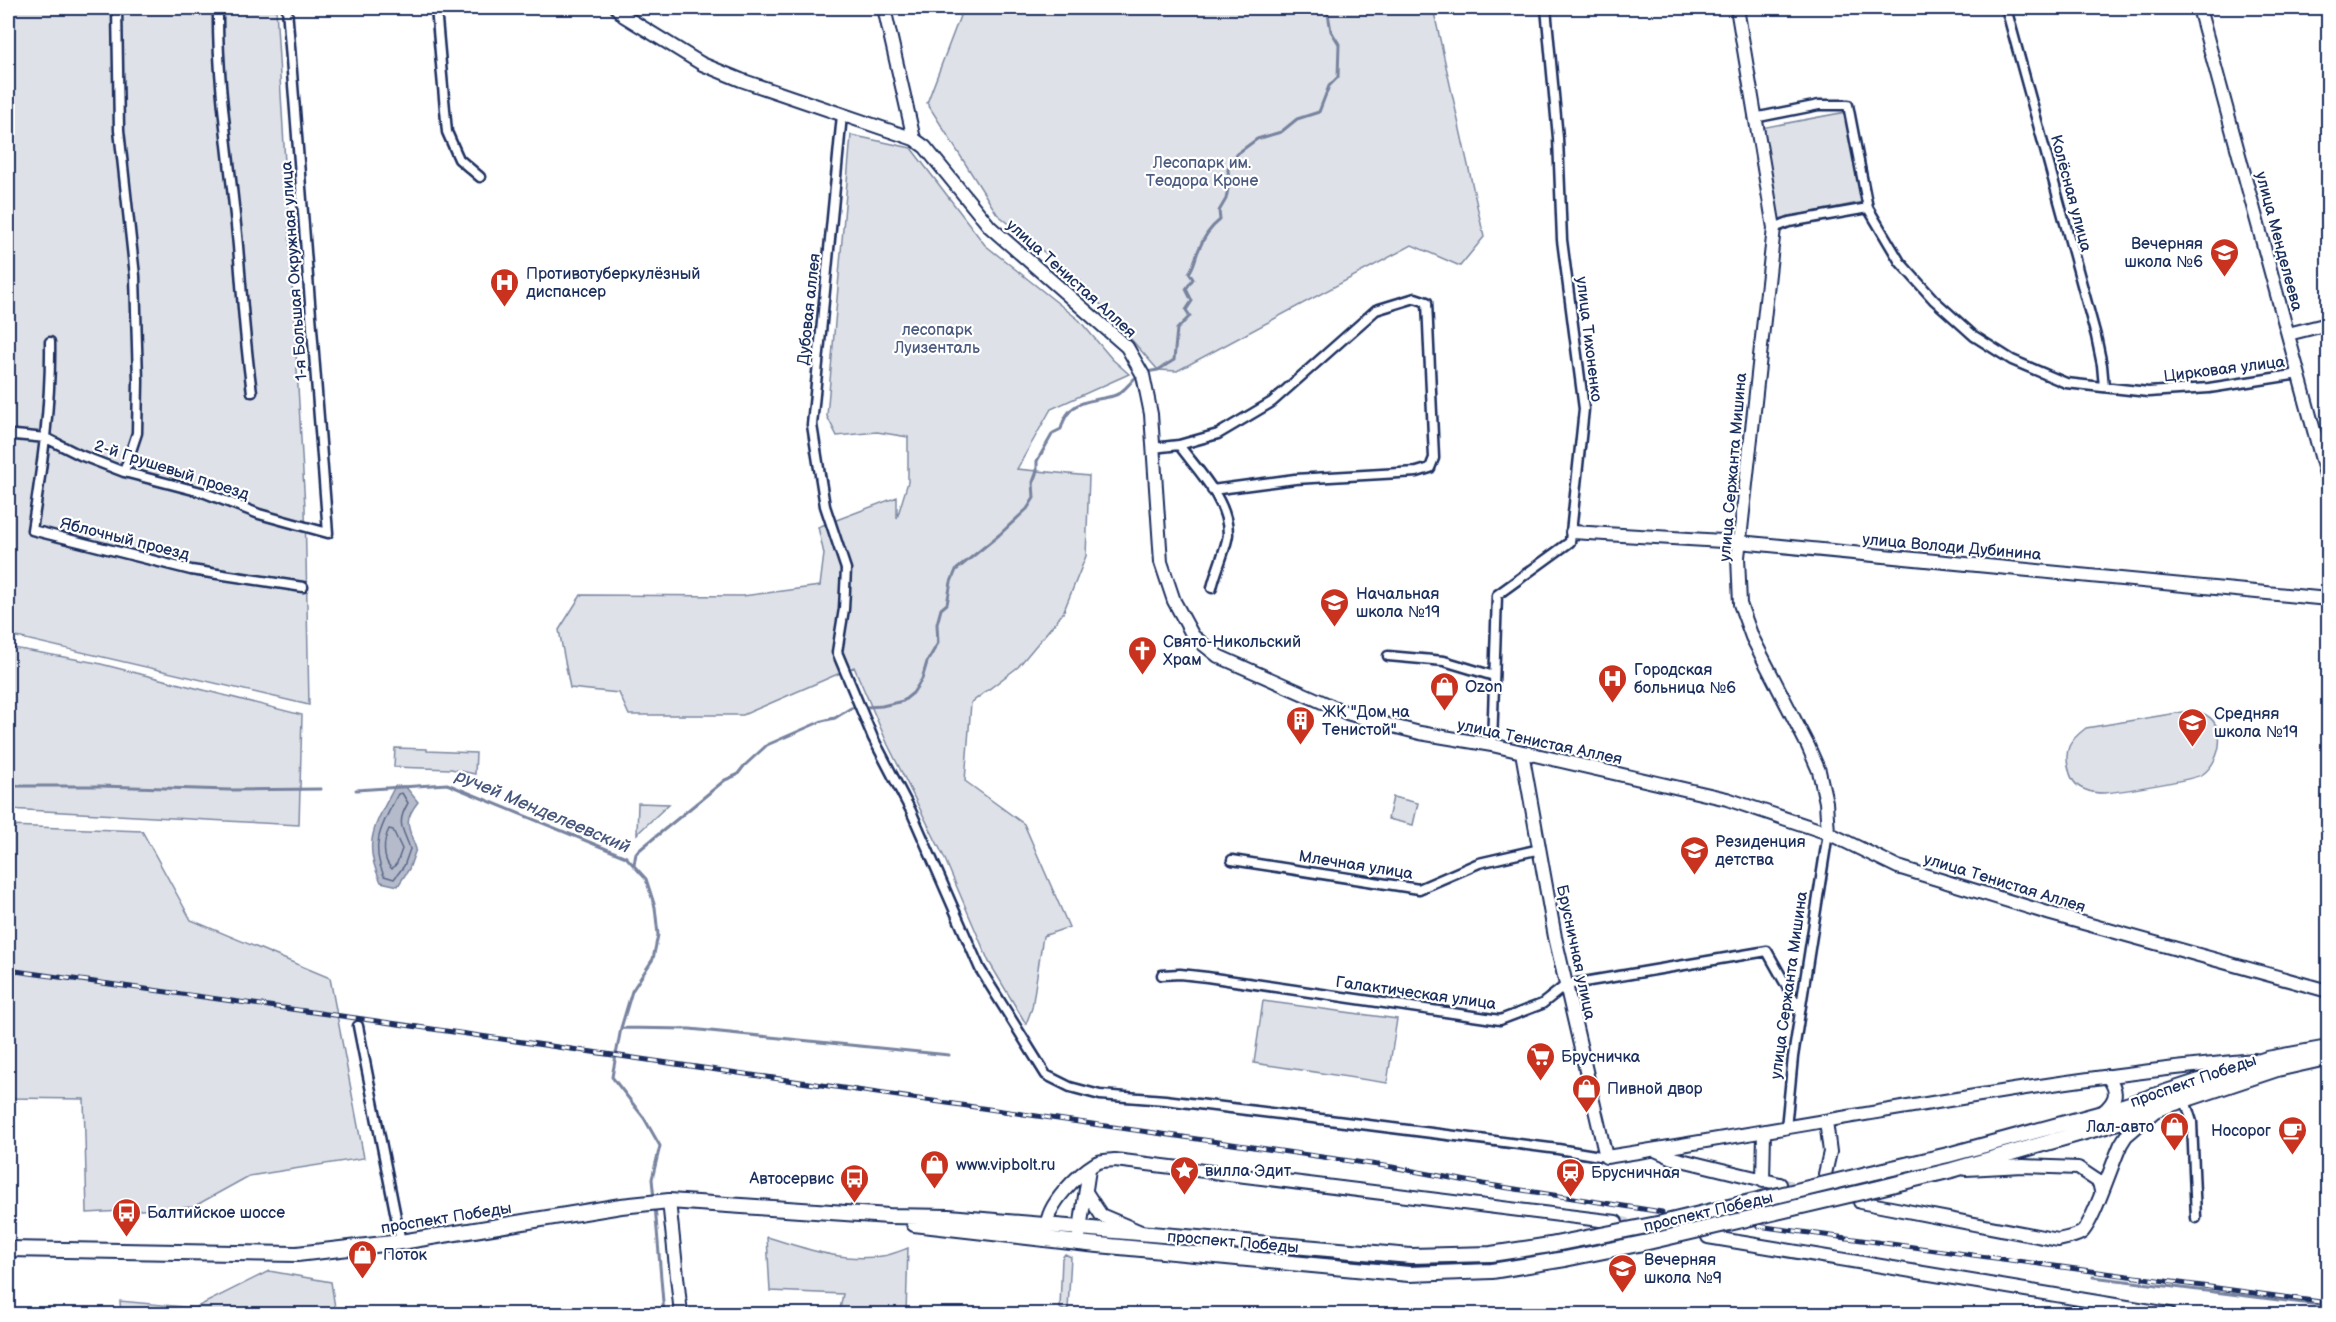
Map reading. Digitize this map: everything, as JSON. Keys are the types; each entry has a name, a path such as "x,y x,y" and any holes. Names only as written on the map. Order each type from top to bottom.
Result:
{"main road":[{"name":"проспект Победы","path":"8,1249 297,1254 401,1242 669,1201 889,1216 949,1217 1047,1226 1079,1236 1145,1234 1411,1256 1491,1254 1662,1223 1948,1155 2102,1113 2267,1059 2328,1048"},
{"name":"проспект Победы","path":"889,1216 909,1223 1079,1236 1409,1274 1492,1271 1648,1242 1952,1170 2156,1110 2277,1069 2328,1058"}],"street":[{"path":"117,8 119,130 135,276 138,381 137,432 124,472"},
{"path":"218,8 224,125 252,392"},
{"name":"1-я Большая Окружная улица","path":"287,8 328,533"},
{"path":"436,8 447,132 459,159 480,177"},
{"name":"улица Тенистая Аллея","path":"617,8 639,26 702,64 741,80 914,139 925,147 990,227 1127,348 1143,375 1150,414 1161,562 1174,600 1193,636 1218,656 1347,713 1420,733 1492,745 1727,799 1828,833 1898,867 2051,914 2328,991"},
{"path":"884,8 914,139"},
{"name":"улица Тихоненко","path":"1546,8 1558,138 1562,240 1584,409 1572,532"},
{"name":"улица Сержанта Мишина","path":"1737,8 1774,228 1739,543 1740,604 1752,637 1819,771 1826,802 1828,833 1793,1057 1786,1128"},
{"name":"Колёсная улица","path":"2006,8 2096,336 2104,387"},
{"name":"улица Менделеева","path":"2199,8 2328,482"},
{"name":"Цирковая улица","path":"1754,118 1819,105 1848,105 1868,207 1900,261 1934,300 1974,336 2012,360 2066,383 2148,393 2209,388 2299,374"},
{"name":"Дубовая аллея","path":"842,115 812,425 825,506 846,569 844,609 837,651 980,969 1046,1075 1070,1087 1100,1095 1294,1116 1606,1157"},
{"path":"1774,228 1789,222 1868,207"},
{"path":"1153,448 1179,445 1218,434 1272,402 1376,310 1415,298 1427,302 1434,458 1430,468 1417,472 1295,479 1212,490"},
{"path":"2288,334 2328,324"},
{"path":"46,438 50,342"},
{"name":"2-й Грушевый проезд","path":"8,437 15,435 46,438 80,455 124,472 205,493 259,514 328,533"},
{"name":"Яблочный проезд","path":"46,438 32,530 191,570 303,587"},
{"path":"1179,445 1224,510 1228,535 1212,588"},
{"path":"1492,745 1497,595 1570,542 1572,532"},
{"name":"улица Володи Дубинина","path":"1572,532 1739,543 2328,599"},
{"path":"1388,656 1443,661 1494,676"},
{"name":"Брусничная улица","path":"1522,752 1566,985 1606,1157"},
{"name":"Млечная улица","path":"1232,860 1419,889 1479,863 1540,849"},
{"name":"Галактическая улица","path":"1162,975 1180,974 1206,977 1500,1020 1542,1004 1566,985 1767,951 1800,1010"},
{"path":"358,1026 401,1242"},
{"name":"проспект Победы","path":"1606,1157 2107,1076 2267,1059"},
{"path":"2102,1113 2113,1104 2116,1095 2113,1083 2107,1076"},
{"path":"2185,1100 2192,1122 2196,1218"},
{"path":"1860,1202 2058,1240 2082,1232 2091,1220 2121,1144 2126,1136 2156,1110"},
{"path":"1825,1174 1830,1152 1826,1121"},
{"name":"проспект Победы","path":"1763,1181 1764,1132"},
{"name":"проспект Победы","path":"1655,1150 1672,1158 1780,1184"},
{"path":"1047,1226 1050,1208 1060,1195 1098,1162 1115,1160 1616,1222"},
{"path":"1952,1170 2023,1166 2078,1168 2099,1182 2101,1191"},
{"path":"1079,1236 1089,1169"},
{"path":"1086,1192 1101,1215 1145,1234"},
{"path":"669,1201 681,1314"},
{"name":"проспект Победы","path":"1708,1237 2169,1314"}],"green space":[{"path":"8,8 276,8 305,507 309,705 8,635"},
{"name":"Лесопарк им. Теодора Кроне","path":"963,8 1433,8 1484,237 1460,266 1412,245 1177,371 1158,370 1080,281 997,214 927,103"},
{"path":"1846,112 1863,202 1778,219 1761,128"},
{"name":"лесопарк Луизенталь","path":"851,135 911,148 985,245 1079,320 1112,359 1129,374 1051,409 1017,469 1089,476 1086,556 1063,613 1018,667 971,703 965,781 1024,824 1069,927 1043,936 1032,1008 1026,1024 989,962 944,857 888,745 854,667 743,715 629,715 619,693 570,688 559,630 581,595 743,596 820,586 824,554 818,527 897,497 897,518 908,482 908,437 877,432 837,436 827,416"},
{"path":"8,647 97,663 302,715 299,825 8,809"},
{"path":"2183,712 2202,713 2216,725 2219,733 2215,760 2203,774 2171,782 2104,793 2082,789 2073,779 2067,763 2069,746 2086,728"},
{"path":"395,748 476,753 475,774 451,769 394,767"},
{"path":"1393,797 1418,803 1413,825 1388,819"},
{"path":"638,803 669,804 637,834"},
{"path":"8,826 142,831 191,920 330,978 364,1158 249,1176 193,1207 87,1213 84,1099 8,1098"},
{"path":"1263,1001 1397,1019 1387,1083 1254,1063"},
{"path":"767,1237 809,1250 853,1258 885,1255 908,1248 906,1314 839,1314 843,1294 770,1291"},
{"path":"1065,1254 1071,1257 1068,1309 1065,1311 1060,1308 1062,1258"},
{"path":"269,1271 331,1282 336,1314 121,1314 120,1301 195,1308"}],"water":[{"path":"395,786 405,786 418,802 408,820 416,849 409,869 398,886 381,882 372,855 373,833"}],"waterway":[{"path":"1146,372 1158,370 1174,360 1177,329 1190,316 1186,310 1192,301 1186,289 1193,279 1189,273 1203,241 1220,220 1219,211 1226,199 1229,184 1228,169 1238,153 1257,139 1281,132 1297,119 1319,112 1329,86 1338,77 1339,44 1331,31 1327,8"},
{"path":"634,865 636,853 725,780 737,775 767,745 822,721 835,718 851,708 882,706 903,701 913,693 938,643 937,624 941,609 947,604 956,570 1027,509 1034,498 1033,482 1037,471 1037,461 1053,433 1061,429 1069,412 1074,407 1088,401 1116,395 1135,378"},
{"name":"ручей Менделеевский","path":"356,790 447,784 626,857 646,879 655,907 658,935 653,959 632,991 621,1028 612,1077 644,1118 660,1146 652,1179 654,1199"},
{"name":"ручей Менделеевский","path":"8,786 229,790 321,789"},
{"path":"621,1028 690,1029 949,1055"},
{"name":"ручей Менделеевский","path":"655,1206 664,1314"},
{"path":"2093,1277 2328,1306"}],"tunnel":[{"path":"1780,1184 1838,1197"},
{"path":"1616,1222 1683,1233"}],"railway":[{"path":"8,970 1392,1167 1483,1184 1662,1212"},
{"path":"1758,1226 2328,1303"}],"place":[{"name":"Вечерняя школа №6","path":"2224,278"},
{"name":"Противотуберкулёзный диспансер","path":"505,308"},
{"name":"Начальная школа №19","path":"1335,628"},
{"name":"Свято-Никольский Храм","path":"1142,676"},
{"name":"Городская больница №6","path":"1613,704"},
{"name":"Ozon","path":"1444,712"},
{"name":"ЖК \"Дом на Тенистой\"","path":"1301,746"},
{"name":"Средняя школа №19","path":"2193,748"},
{"name":"Резиденция детства","path":"1694,876"},
{"name":"Брусничка","path":"1540,1082"},
{"name":"Пивной двор","path":"1586,1114"},
{"name":"Лал-авто","path":"2175,1152"},
{"name":"Носорог","path":"2292,1156"},
{"name":"www.vipbolt.ru","path":"935,1190"},
{"name":"вилла Эдит","path":"1184,1196"},
{"name":"Брусничная","path":"1570,1198"},
{"name":"Автосервис","path":"855,1204"},
{"name":"Балтийское шоссе","path":"126,1238"},
{"name":"Поток","path":"362,1280"},
{"name":"Вечерняя школа №9","path":"1623,1294"}]}
